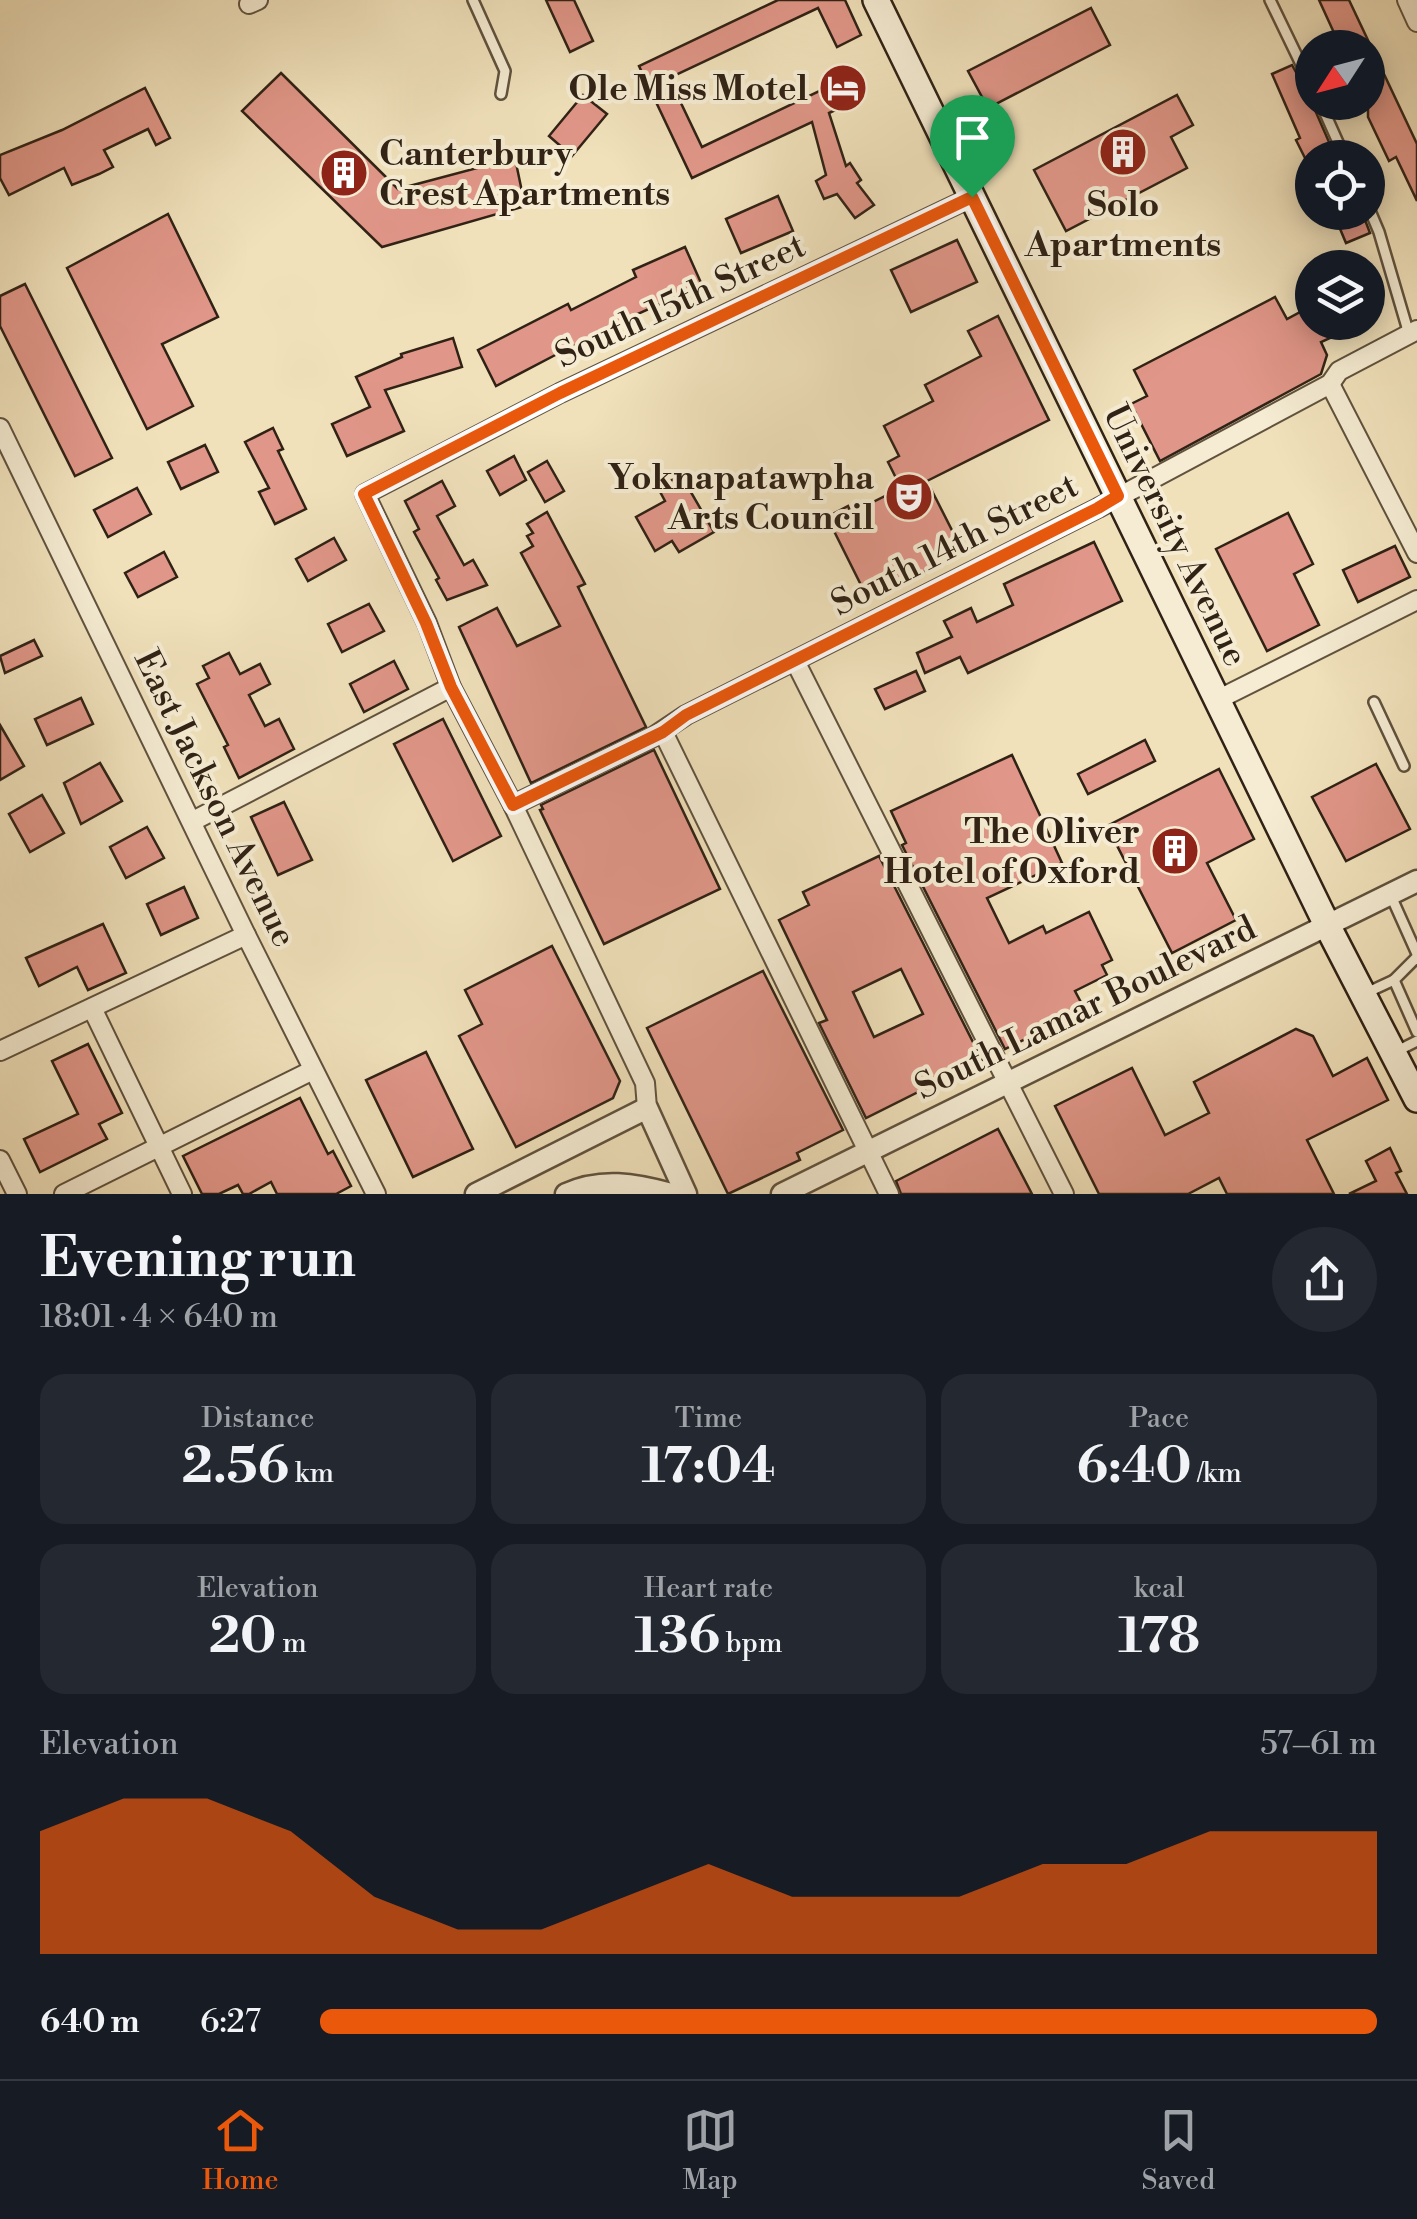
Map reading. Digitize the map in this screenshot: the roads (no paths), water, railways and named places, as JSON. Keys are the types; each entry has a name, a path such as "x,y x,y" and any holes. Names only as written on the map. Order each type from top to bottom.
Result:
{"main road":[{"name":"University Avenue","path":"876,0 1327,925 1364,994 1405,1046 1417,1099"}],"street":[{"path":"1407,0 1417,22"},
{"name":"South 15th Street","path":"451,687 426,623 364,494 560,393 972,197"},
{"name":"South 14th Street","path":"513,805 663,732 686,715 1118,496 1330,384 1339,371 1413,332"},
{"path":"1330,384 1417,552"},
{"name":"East Jackson Avenue","path":"0,428 376,1194"},
{"path":"1217,700 1417,600"},
{"path":"795,661 1064,1194"},
{"path":"193,821 451,687 513,805 645,1082 647,1108 686,1194"},
{"path":"663,732 889,1194"},
{"name":"South Lamar Boulevard","path":"782,1194 1417,880"},
{"path":"0,1052 246,935"},
{"path":"92,1008 182,1194"},
{"path":"64,1194 314,1070"},
{"path":"476,1194 647,1108"},
{"path":"0,1160 17,1194"},
{"path":"566,1194 593,1184 620,1183 671,1194"}],"lane":[{"path":"473,0 505,72 501,94"},
{"path":"1270,0 1295,52"},
{"path":"1378,230 1413,332"},
{"path":"1374,702 1404,766"},
{"path":"1364,994 1394,980 1417,956 1390,894"},
{"path":"1394,980 1417,1032"}],"place":[{"name":"Ole Miss Motel","path":"843,88"},
{"name":"Solo Apartments","path":"1123,152"},
{"name":"Canterbury Crest Apartments","path":"344,173"},
{"name":"Yoknapatawpha Arts Council","path":"909,497"},
{"name":"The Oliver Hotel of Oxford","path":"1175,851"}]}
